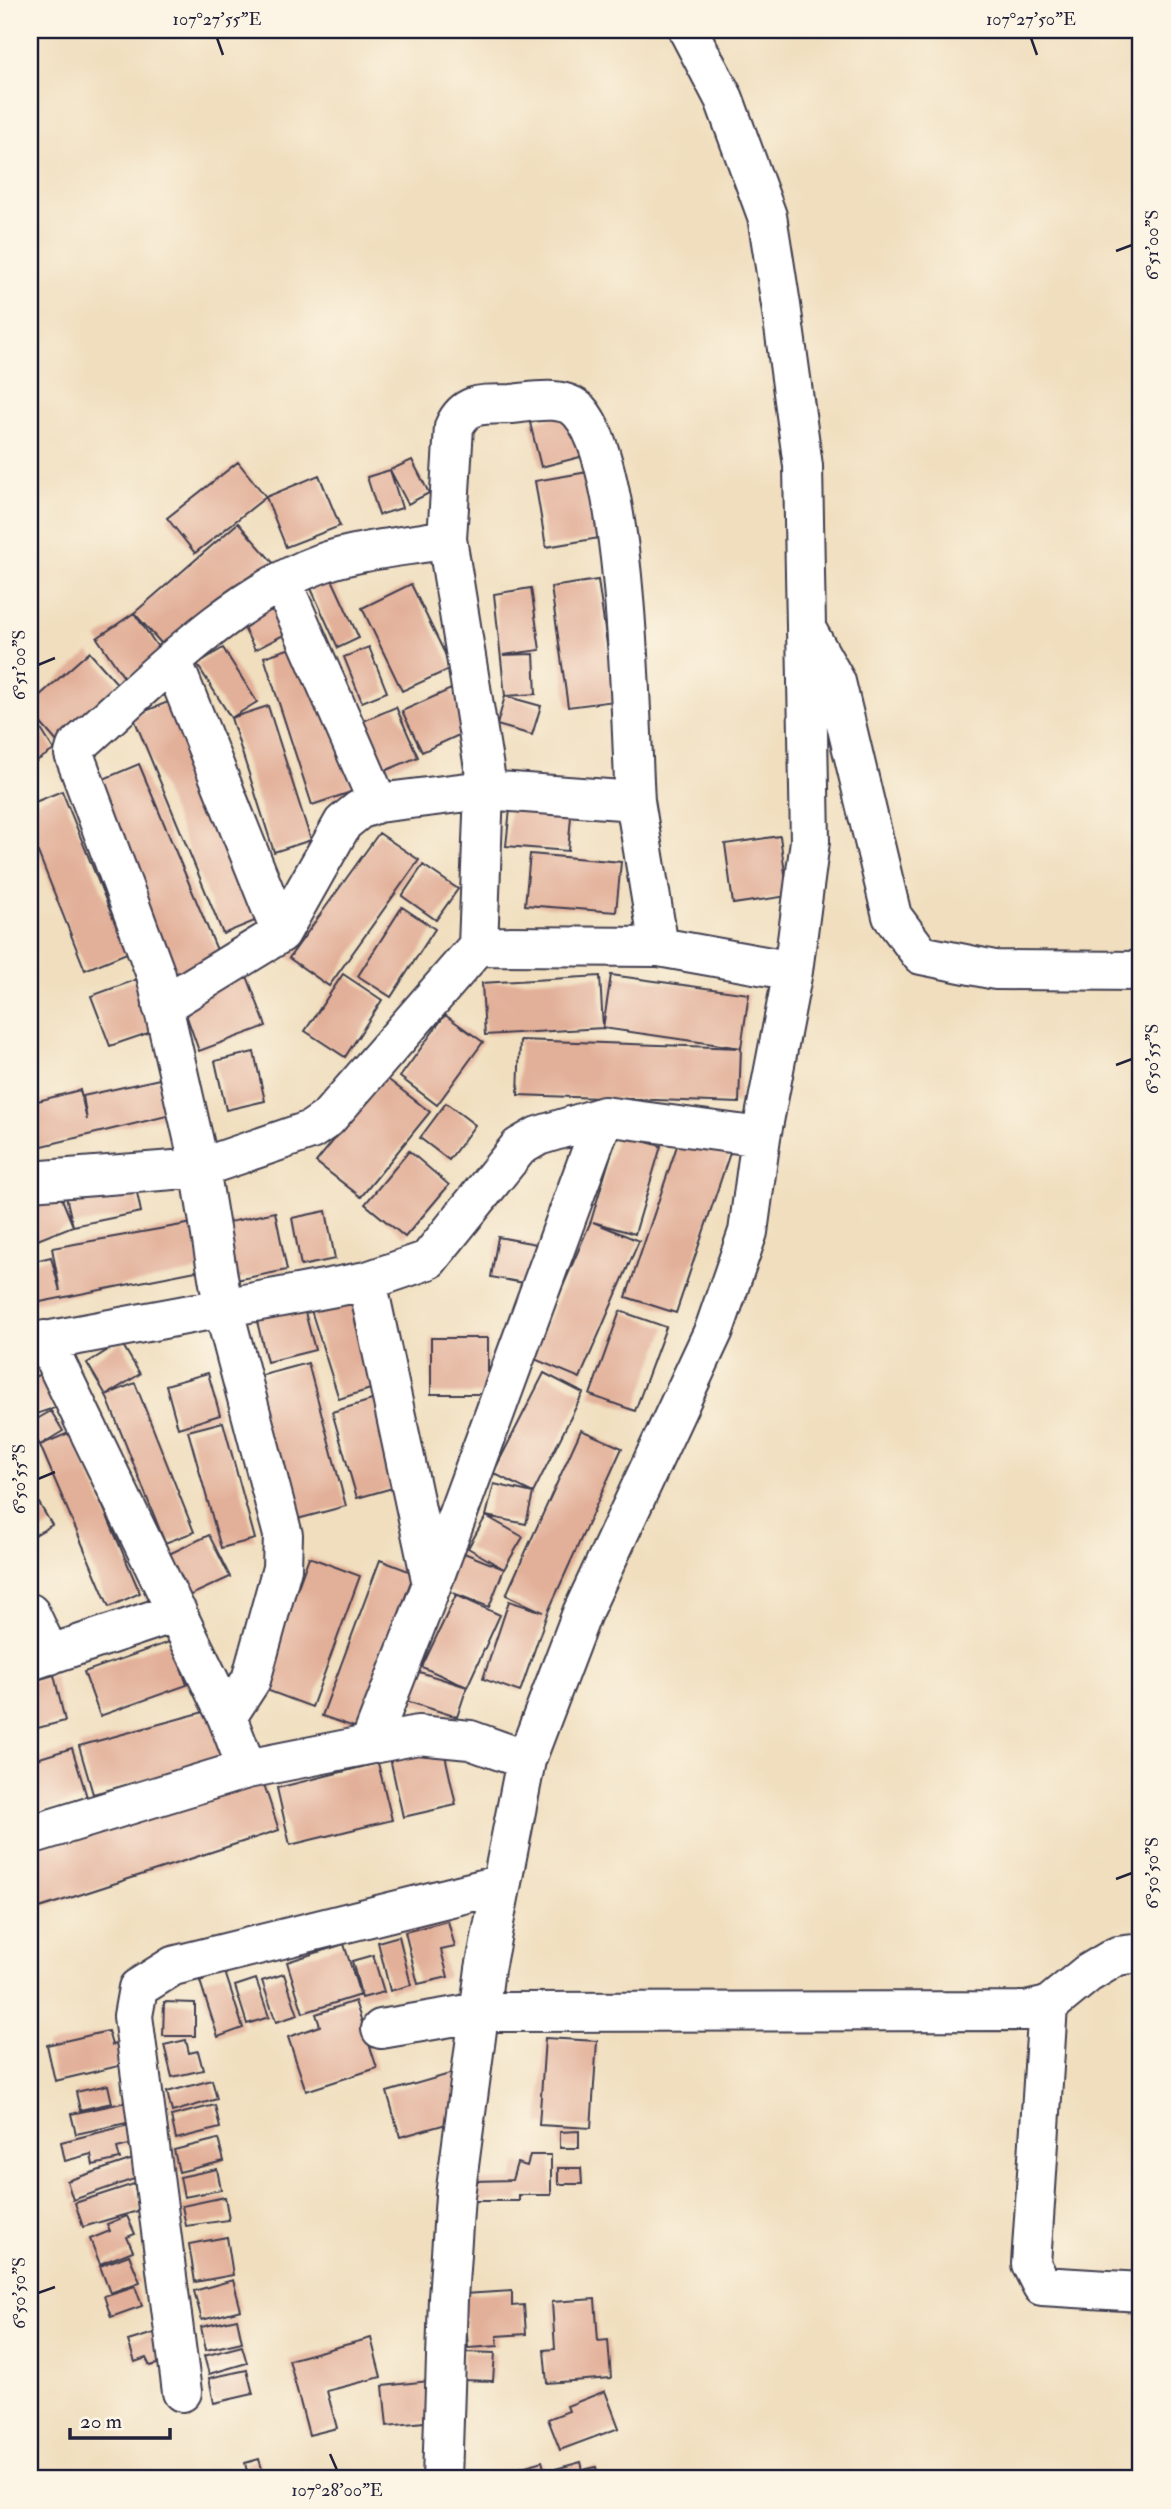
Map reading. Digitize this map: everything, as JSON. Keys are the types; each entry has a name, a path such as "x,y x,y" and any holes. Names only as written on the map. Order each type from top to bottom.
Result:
{"street":[{"path":"442,2479 448,2298 455,2196 472,2055 499,1885 526,1760 582,1613 714,1330 748,1232 761,1137 793,971 810,841 803,466 767,216 724,99 688,30"},
{"path":"30,1181 200,1168 320,1125 478,946 485,774 447,539 454,427 460,413 473,406 554,401 577,409 592,430 618,525 635,801 659,947"},
{"path":"227,1717 251,1680 282,1568 283,1535 223,1307 200,1168 156,975 74,754 76,747 226,618 282,582 324,562 447,539"},
{"path":"282,582 378,803"},
{"path":"805,627 836,682 892,916 921,955 995,970 1141,971"},
{"path":"173,662 281,933"},
{"path":"162,1006 281,933 343,823 359,810 378,803 484,790 635,801"},
{"path":"478,946 659,947 793,971"},
{"path":"247,1769 227,1717 177,1612 37,1342 367,1281 428,1260 519,1147 538,1136 604,1116 761,1137"},
{"path":"370,1743 432,1584 604,1116"},
{"path":"367,1281 432,1584"},
{"path":"30,1613 40,1658 177,1612"},
{"path":"30,1835 247,1769 418,1735 470,1740 526,1760"},
{"path":"182,2392 134,2016 138,1988 173,1966 499,1885"},
{"path":"381,2029 480,2012 1026,2011 1048,2006 1087,1974 1117,1956 1141,1954"},
{"path":"1048,2006 1031,2264 1042,2286 1141,2292"}],"building":[{"path":"573,412 584,456 541,467 530,423"},
{"path":"412,460 429,493 408,504 390,470"},
{"path":"238,462 266,497 195,553 167,518"},
{"path":"390,470 402,508 379,515 367,477"},
{"path":"588,472 599,538 546,547 535,481"},
{"path":"319,475 340,526 286,547 266,497"},
{"path":"238,523 275,565 171,654 134,613"},
{"path":"325,564 359,638 338,648 304,573"},
{"path":"598,580 615,701 568,707 551,587"},
{"path":"411,584 452,668 402,691 362,608"},
{"path":"531,588 540,650 503,655 534,654 536,694 505,696 494,594"},
{"path":"280,599 295,629 255,650 240,620"},
{"path":"134,613 162,653 125,679 97,638"},
{"path":"306,643 354,791 312,805 264,657"},
{"path":"369,647 387,692 362,702 344,657"},
{"path":"223,648 257,702 231,718 197,664"},
{"path":"89,652 121,688 58,743 30,711 30,704"},
{"path":"451,689 470,730 422,752 402,711"},
{"path":"505,696 541,706 532,735 497,725"},
{"path":"178,698 269,915 223,934 133,716"},
{"path":"268,706 311,840 274,852 231,718"},
{"path":"396,707 418,757 375,775 354,725"},
{"path":"30,712 54,750 30,765"},
{"path":"139,764 222,962 177,981 94,783"},
{"path":"62,791 127,953 85,970 30,832 30,804"},
{"path":"511,800 572,805 568,851 506,846"},
{"path":"379,833 419,860 329,986 289,958"},
{"path":"780,836 788,896 733,904 725,844"},
{"path":"530,854 621,862 616,912 525,905"},
{"path":"423,865 458,889 436,920 402,896"},
{"path":"402,907 435,929 391,997 358,976"},
{"path":"343,974 382,1000 345,1057 305,1031"},
{"path":"611,975 749,994 741,1048 603,1028"},
{"path":"247,976 266,1026 199,1051 181,1000"},
{"path":"600,976 603,1028 485,1035 482,983"},
{"path":"138,979 157,1030 110,1046 91,996"},
{"path":"445,1015 483,1042 437,1105 400,1077"},
{"path":"520,1040 741,1048 739,1103 518,1095"},
{"path":"254,1052 265,1101 226,1110 215,1061"},
{"path":"385,1077 430,1112 361,1197 316,1162"},
{"path":"164,1078 171,1115 30,1149 30,1103 80,1090 87,1120 83,1096"},
{"path":"446,1103 475,1125 449,1160 420,1138"},
{"path":"682,1131 732,1147 676,1313 626,1297"},
{"path":"617,1134 661,1146 635,1234 593,1222 639,1241 580,1378 532,1358 591,1221"},
{"path":"409,1151 449,1185 405,1237 365,1204"},
{"path":"134,1178 141,1212 73,1226 65,1192"},
{"path":"56,1184 73,1226 30,1243 30,1194"},
{"path":"326,1211 335,1259 301,1266 292,1218"},
{"path":"275,1212 287,1270 236,1280 225,1223"},
{"path":"193,1223 201,1270 30,1304 30,1262 51,1257 60,1291 52,1248"},
{"path":"498,1237 542,1245 535,1285 491,1277"},
{"path":"357,1292 386,1384 339,1399 310,1307"},
{"path":"302,1301 315,1350 267,1362 255,1313"},
{"path":"620,1311 666,1327 635,1411 590,1395"},
{"path":"431,1338 488,1338 488,1394 431,1394"},
{"path":"121,1342 140,1374 106,1395 87,1363"},
{"path":"308,1363 346,1506 290,1521 252,1378"},
{"path":"48,1372 60,1406 30,1416 30,1378"},
{"path":"208,1373 220,1415 178,1428 166,1385"},
{"path":"544,1373 583,1393 533,1493 493,1473"},
{"path":"135,1383 194,1532 165,1543 106,1395"},
{"path":"382,1397 407,1484 357,1498 332,1412"},
{"path":"51,1411 63,1431 40,1445 30,1429 30,1423"},
{"path":"223,1422 255,1539 221,1548 188,1431"},
{"path":"581,1430 622,1448 547,1614 520,1692 483,1679 509,1601 543,1612 506,1595"},
{"path":"71,1432 140,1593 109,1607 40,1445"},
{"path":"494,1484 533,1493 526,1524 486,1516"},
{"path":"30,1488 52,1525 30,1538"},
{"path":"486,1516 523,1537 504,1569 468,1548"},
{"path":"209,1535 230,1577 189,1596 169,1554"},
{"path":"459,1551 504,1569 489,1607 443,1589"},
{"path":"309,1557 360,1576 312,1707 261,1688"},
{"path":"380,1560 414,1573 357,1728 322,1716"},
{"path":"456,1595 500,1615 467,1687 422,1667"},
{"path":"172,1641 187,1685 100,1716 84,1672"},
{"path":"410,1669 467,1687 457,1717 400,1699"},
{"path":"54,1675 65,1721 30,1730 30,1682"},
{"path":"211,1710 224,1759 93,1794 79,1746"},
{"path":"443,1746 456,1805 403,1817 390,1758"},
{"path":"72,1748 87,1797 30,1815 30,1761"},
{"path":"378,1763 392,1820 290,1845 277,1788"},
{"path":"261,1775 279,1830 30,1911 30,1850"},
{"path":"448,1921 455,1947 441,1950 448,1977 418,1984 405,1932"},
{"path":"399,1936 411,1985 390,1991 378,1942"},
{"path":"344,1944 360,1995 303,2013 287,1962"},
{"path":"373,1955 384,1992 362,1998 352,1961"},
{"path":"225,1972 243,2028 218,2037 200,1981"},
{"path":"284,1974 298,2015 276,2022 262,1981"},
{"path":"256,1979 269,2017 247,2024 235,1986"},
{"path":"355,2001 377,2068 306,2091 288,2037 320,2026 316,2014"},
{"path":"164,2002 195,2003 195,2036 163,2036"},
{"path":"108,2031 112,2045 122,2042 127,2064 55,2081 47,2045"},
{"path":"545,2038 597,2041 591,2128 539,2125"},
{"path":"186,2040 189,2053 198,2051 203,2070 172,2077 164,2045"},
{"path":"460,2071 457,2121 400,2137 387,2092"},
{"path":"212,2080 217,2099 172,2112 167,2092"},
{"path":"108,2085 112,2103 80,2110 76,2092"},
{"path":"127,2102 131,2122 76,2134 71,2114"},
{"path":"215,2105 220,2128 176,2139 171,2116"},
{"path":"129,2125 133,2144 117,2148 120,2159 93,2165 91,2154 65,2161 61,2142"},
{"path":"579,2131 579,2148 560,2148 560,2132"},
{"path":"218,2139 224,2161 179,2172 174,2150"},
{"path":"530,2155 551,2155 551,2195 519,2195 519,2201 475,2201 475,2181 512,2180 517,2163 527,2166"},
{"path":"133,2159 140,2177 73,2200 67,2181"},
{"path":"558,2168 581,2168 582,2184 558,2184"},
{"path":"217,2169 221,2190 184,2197 180,2177"},
{"path":"134,2184 141,2210 83,2227 75,2203"},
{"path":"225,2197 229,2220 186,2226 182,2206"},
{"path":"127,2216 135,2234 127,2237 133,2251 100,2264 90,2239 110,2231 107,2224"},
{"path":"227,2237 233,2275 195,2282 189,2244"},
{"path":"129,2255 140,2282 110,2293 100,2266"},
{"path":"233,2280 241,2310 202,2320 194,2291"},
{"path":"135,2286 142,2306 111,2317 104,2296"},
{"path":"512,2291 512,2306 524,2305 526,2334 497,2336 498,2346 468,2348 464,2294"},
{"path":"595,2299 598,2341 608,2340 611,2378 547,2383 544,2350 555,2349 552,2302"},
{"path":"237,2319 242,2342 206,2350 201,2327"},
{"path":"154,2333 164,2362 150,2366 146,2358 135,2362 128,2341"},
{"path":"371,2338 381,2377 327,2391 337,2428 309,2435 289,2360"},
{"path":"242,2346 247,2363 209,2374 204,2356"},
{"path":"464,2352 495,2353 493,2381 462,2380"},
{"path":"247,2370 253,2394 214,2403 209,2378"},
{"path":"429,2381 433,2421 387,2426 383,2386"},
{"path":"605,2391 619,2428 560,2450 548,2419 569,2411 567,2406"},
{"path":"259,2459 265,2479 238,2479 237,2475 247,2472 245,2463"},
{"path":"542,2461 547,2479 519,2479 516,2469"},
{"path":"581,2462 583,2470 596,2467 599,2479 550,2479 548,2471"},
{"path":"507,2470 510,2479 477,2479 477,2478"}]}
